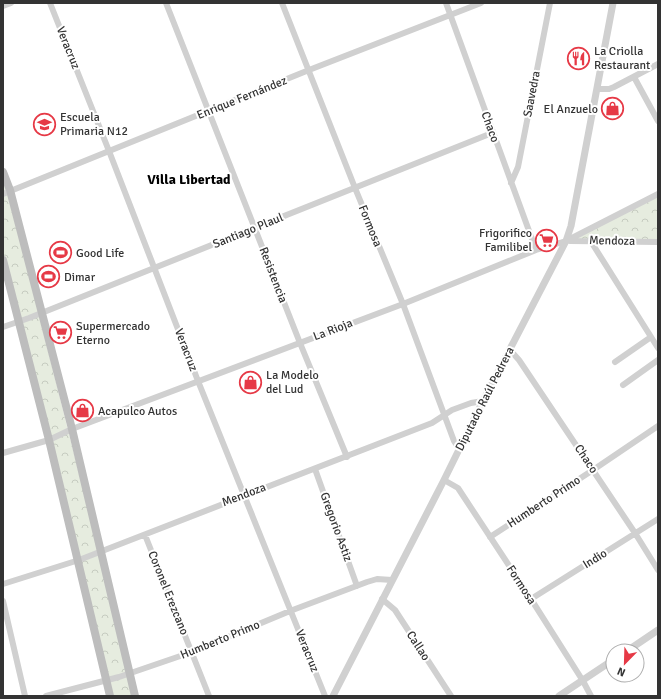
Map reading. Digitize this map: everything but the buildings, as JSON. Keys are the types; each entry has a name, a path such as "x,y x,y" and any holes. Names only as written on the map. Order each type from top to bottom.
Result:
{"main road":[{"path":"3,172 7,192 72,429 135,696"},
{"path":"3,260 79,560 110,696"}],"street":[{"path":"3,6 11,3"},
{"name":"Veracruz","path":"50,3 198,381 324,696"},
{"name":"Resistencia","path":"166,3 300,343 347,457"},
{"name":"Formosa","path":"282,3 355,188 403,304 454,441 459,448"},
{"name":"Chaco","path":"446,3 492,134 536,250"},
{"name":"Enrique Fernández","path":"7,192 309,70 481,3"},
{"name":"Saavedra","path":"511,183 518,167 550,3"},
{"name":"Diputado Raúl Pedrera","path":"332,696 566,241 571,226 614,3"},
{"path":"597,89 609,89 658,64"},
{"path":"634,77 658,121"},
{"name":"Santiago Plaul","path":"3,327 255,229 492,134"},
{"name":"La Rioja","path":"3,453 49,440 72,429 403,304 536,250 566,241 658,194"},
{"path":"590,240 658,348"},
{"name":"Mendoza","path":"566,241 590,240 658,242"},
{"path":"615,362 651,337"},
{"name":"Chaco","path":"510,350 519,360 636,533 658,570"},
{"path":"623,385 658,360"},
{"name":"Mendoza","path":"3,584 79,560 101,550 145,535 244,495 347,457 432,423 452,410 471,403 483,401"},
{"name":"Humberto Primo","path":"490,537 658,426"},
{"name":"Gregorio Astiz","path":"315,469 357,586"},
{"name":"Formosa","path":"444,480 458,488 583,680 591,696"},
{"name":"Indio","path":"531,599 658,519"},
{"name":"Coronel Erezcano","path":"145,535 209,696"},
{"name":"Humberto Primo","path":"46,696 130,673 192,652 290,611 377,579 392,580"},
{"name":"Callao","path":"382,599 395,610 451,696"},
{"path":"3,601 25,696"},
{"path":"639,643 658,630"},
{"path":"559,696 605,665"}],"green space":[{"path":"3,172 135,696 110,696 3,260"},
{"path":"658,194 658,242 566,241"}],"place":[{"name":"La Criolla Restaurant","path":"578,58"},
{"name":"El Anzuelo","path":"613,109"},
{"name":"Escuela Primaria N12","path":"45,124"},
{"name":"Frigorifico Familibel","path":"547,240"},
{"name":"Good Life","path":"60,253"},
{"name":"Dimar","path":"48,277"},
{"name":"Supermercado Eterno","path":"61,333"},
{"name":"La Modelo del Lud","path":"251,382"},
{"name":"Acapulco Autos","path":"82,411"}],"district":[{"name":"Villa Libertad","path":"189,179"}]}
